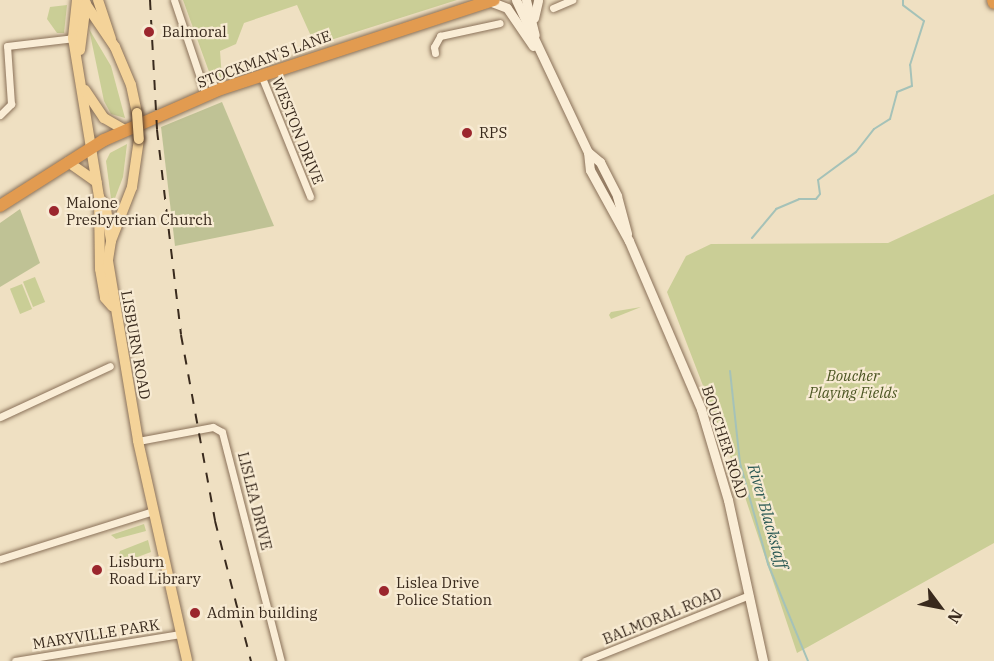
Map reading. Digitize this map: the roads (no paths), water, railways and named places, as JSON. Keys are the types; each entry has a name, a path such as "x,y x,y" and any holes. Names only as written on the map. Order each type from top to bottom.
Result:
{"highway":[{"name":"STOCKMAN'S LANE","path":"0,206 90,148 125,130 206,95 491,1"}],"main road":[{"name":"LISBURN ROAD","path":"98,0 111,39 131,85 137,113 139,139 132,187 111,241 108,261 114,309 138,441 186,661"},
{"name":"LISBURN ROAD","path":"83,1 111,39"},
{"path":"83,1 77,38 90,148 99,197 100,269 105,298 114,309"},
{"path":"83,87 104,118 125,130"},
{"path":"68,162 97,182"},
{"path":"99,197 106,209 111,241"}],"street":[{"path":"174,0 206,95"},
{"name":"BOUCHER ROAD","path":"516,0 588,152 590,170 629,241 701,409 728,500 763,661"},
{"name":"BOUCHER ROAD","path":"526,0 536,41"},
{"path":"533,24 538,0"},
{"path":"553,8 572,0"},
{"path":"491,1 507,8 546,63"},
{"path":"453,12 458,30"},
{"path":"435,53 434,47 440,36 458,30 500,23"},
{"path":"0,115 10,104 7,46 77,38"},
{"name":"WESTON DRIVE","path":"261,75 310,196"},
{"path":"0,417 110,366"},
{"name":"LISLEA DRIVE","path":"138,441 213,427 222,432 281,661"},
{"path":"0,559 153,511"},
{"name":"BALMORAL ROAD","path":"585,661 749,595"},
{"name":"MARYVILLE PARK","path":"15,661 180,634"}],"waterway":[{"name":"River Blackstaff","path":"752,238 776,209 799,199 816,199 820,194 818,180 856,152 874,129 890,119 897,92 912,86 910,65 924,21 903,5 903,0"},
{"name":"River Blackstaff","path":"730,371 740,463 768,564 808,661"}],"railway":[{"path":"150,0 157,130 181,335 215,521 251,661"}],"place":[{"name":"Balmoral","path":"149,32"},
{"name":"RPS","path":"467,133"},
{"name":"Malone Presbyterian Church","path":"54,211"},
{"name":"Lisburn Road Library","path":"97,570"},
{"name":"Lislea Drive Police Station","path":"384,591"},
{"name":"Admin building","path":"195,613"}],"park label":[{"name":"Boucher Playing Fields","path":"853,384"}]}
